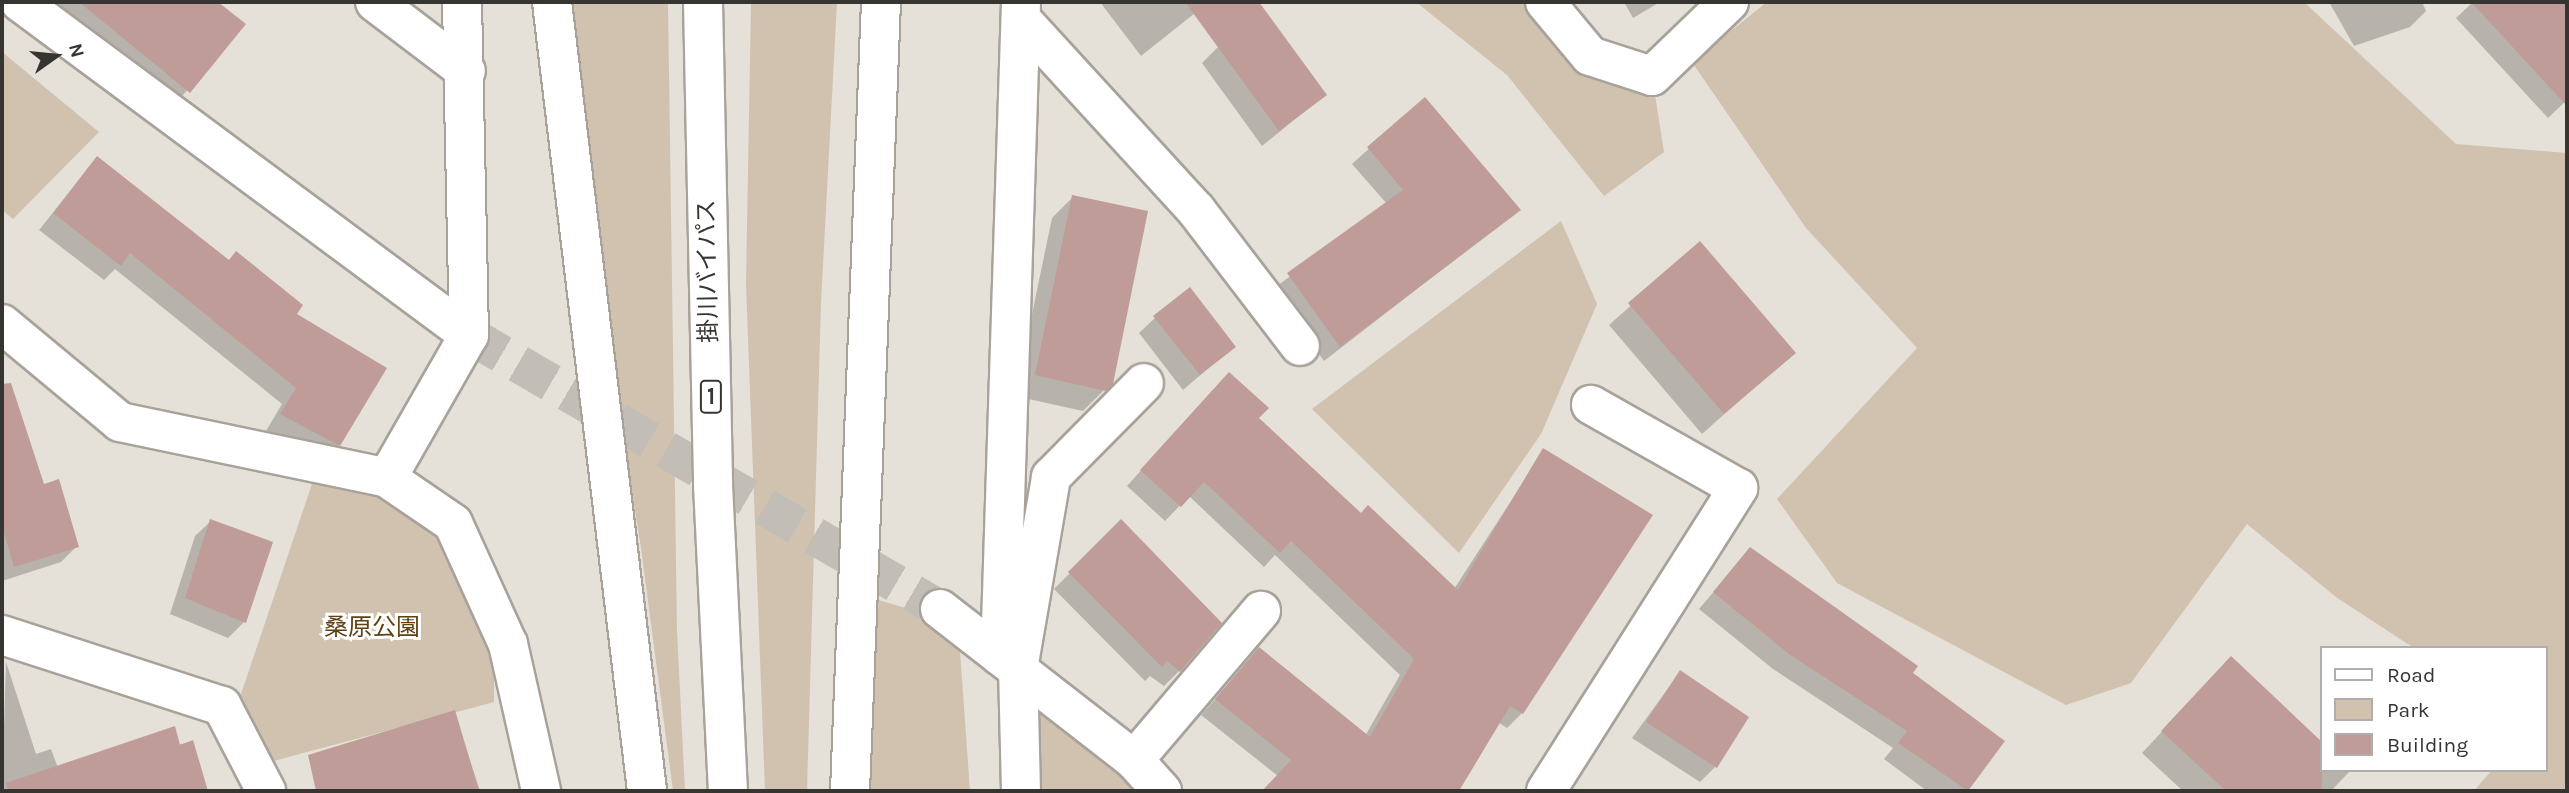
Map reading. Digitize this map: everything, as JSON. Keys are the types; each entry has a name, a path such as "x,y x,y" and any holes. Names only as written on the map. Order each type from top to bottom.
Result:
{"main road":[{"path":"20,2 469,335"},
{"path":"375,2 466,71"},
{"path":"387,478 469,335 466,71 462,2"},
{"path":"552,2 647,791"},
{"name":"掛川バイパス","path":"702,2 713,485 729,791"},
{"path":"850,791 881,2"},
{"path":"1545,2 1590,55 1652,76 1728,2"},
{"path":"1021,10 1196,210 1300,346"},
{"path":"1021,10 1009,663 1021,791"},
{"path":"2,324 120,422 387,478 453,523 508,644 541,791"},
{"path":"1009,663 1051,477 1144,383"},
{"path":"1546,791 1738,488 1591,405"},
{"path":"940,609 1134,760 1162,791"},
{"path":"1134,760 1261,611"},
{"path":"2,635 222,706 266,791"}],"green space":[{"path":"554,2 668,2 677,631 685,791 673,791 641,548"},
{"path":"751,2 837,2 821,303 807,791 765,791 746,284"},
{"path":"1416,2 1545,2 1652,76 1664,152 1604,196 1507,75"},
{"path":"1767,2 2304,2 2456,144 2567,153 2567,791 2474,791 2490,772 2548,772 2548,646 2411,646 2336,597 2247,524 2131,683 2066,705 1837,583 1777,499 1917,348 1806,228 1692,62"},
{"path":"2,52 99,132 13,219 2,210"},
{"path":"1561,221 1597,304 1541,434 1459,553 1312,409"},
{"name":"桑原公園","path":"314,478 396,484 442,534 494,644 494,702 266,763 239,700"},
{"path":"868,597 958,623 970,791 866,791"},
{"path":"1018,669 1148,791 1021,791"}],"building":[{"path":"79,2 218,2 246,24 190,93"},
{"path":"1185,2 1259,2 1327,95 1279,131"},
{"path":"2471,2 2567,2 2567,106"},
{"path":"1425,97 1521,210 1340,347 1287,273 1403,190 1367,147"},
{"path":"97,156 229,260 236,251 303,305 297,314 387,368 340,446 280,414 296,388 130,253 121,266 53,213"},
{"path":"1072,195 1148,211 1113,384 1106,391 1035,375"},
{"path":"1700,241 1796,353 1724,414 1628,303"},
{"path":"1190,287 1236,347 1200,375 1153,316"},
{"path":"1229,372 1269,408 1259,418 1361,513 1368,505 1458,590 1543,448 1653,515 1523,714 1510,706 1459,791 1262,791 1291,760 1215,699 1259,647 1370,737 1414,659 1291,541 1280,553 1204,482 1181,507 1140,470"},
{"path":"11,383 44,484 59,479 79,547 14,567 2,526 2,384"},
{"path":"210,519 273,542 246,623 185,598"},
{"path":"1121,519 1222,623 1180,672 1167,661 1162,667 1068,572"},
{"path":"1750,547 1918,666 1913,673 2005,741 1968,791 1898,743 1907,731 1789,654 1713,592"},
{"path":"2231,656 2320,740 2322,791 2226,791 2161,731"},
{"path":"1680,670 1749,717 1717,768 1646,722"},
{"path":"455,710 479,791 316,791 308,755"},
{"path":"175,726 180,745 193,740 208,791 8,791 6,783"}],"tunnel":[{"path":"469,335 940,609"}]}
